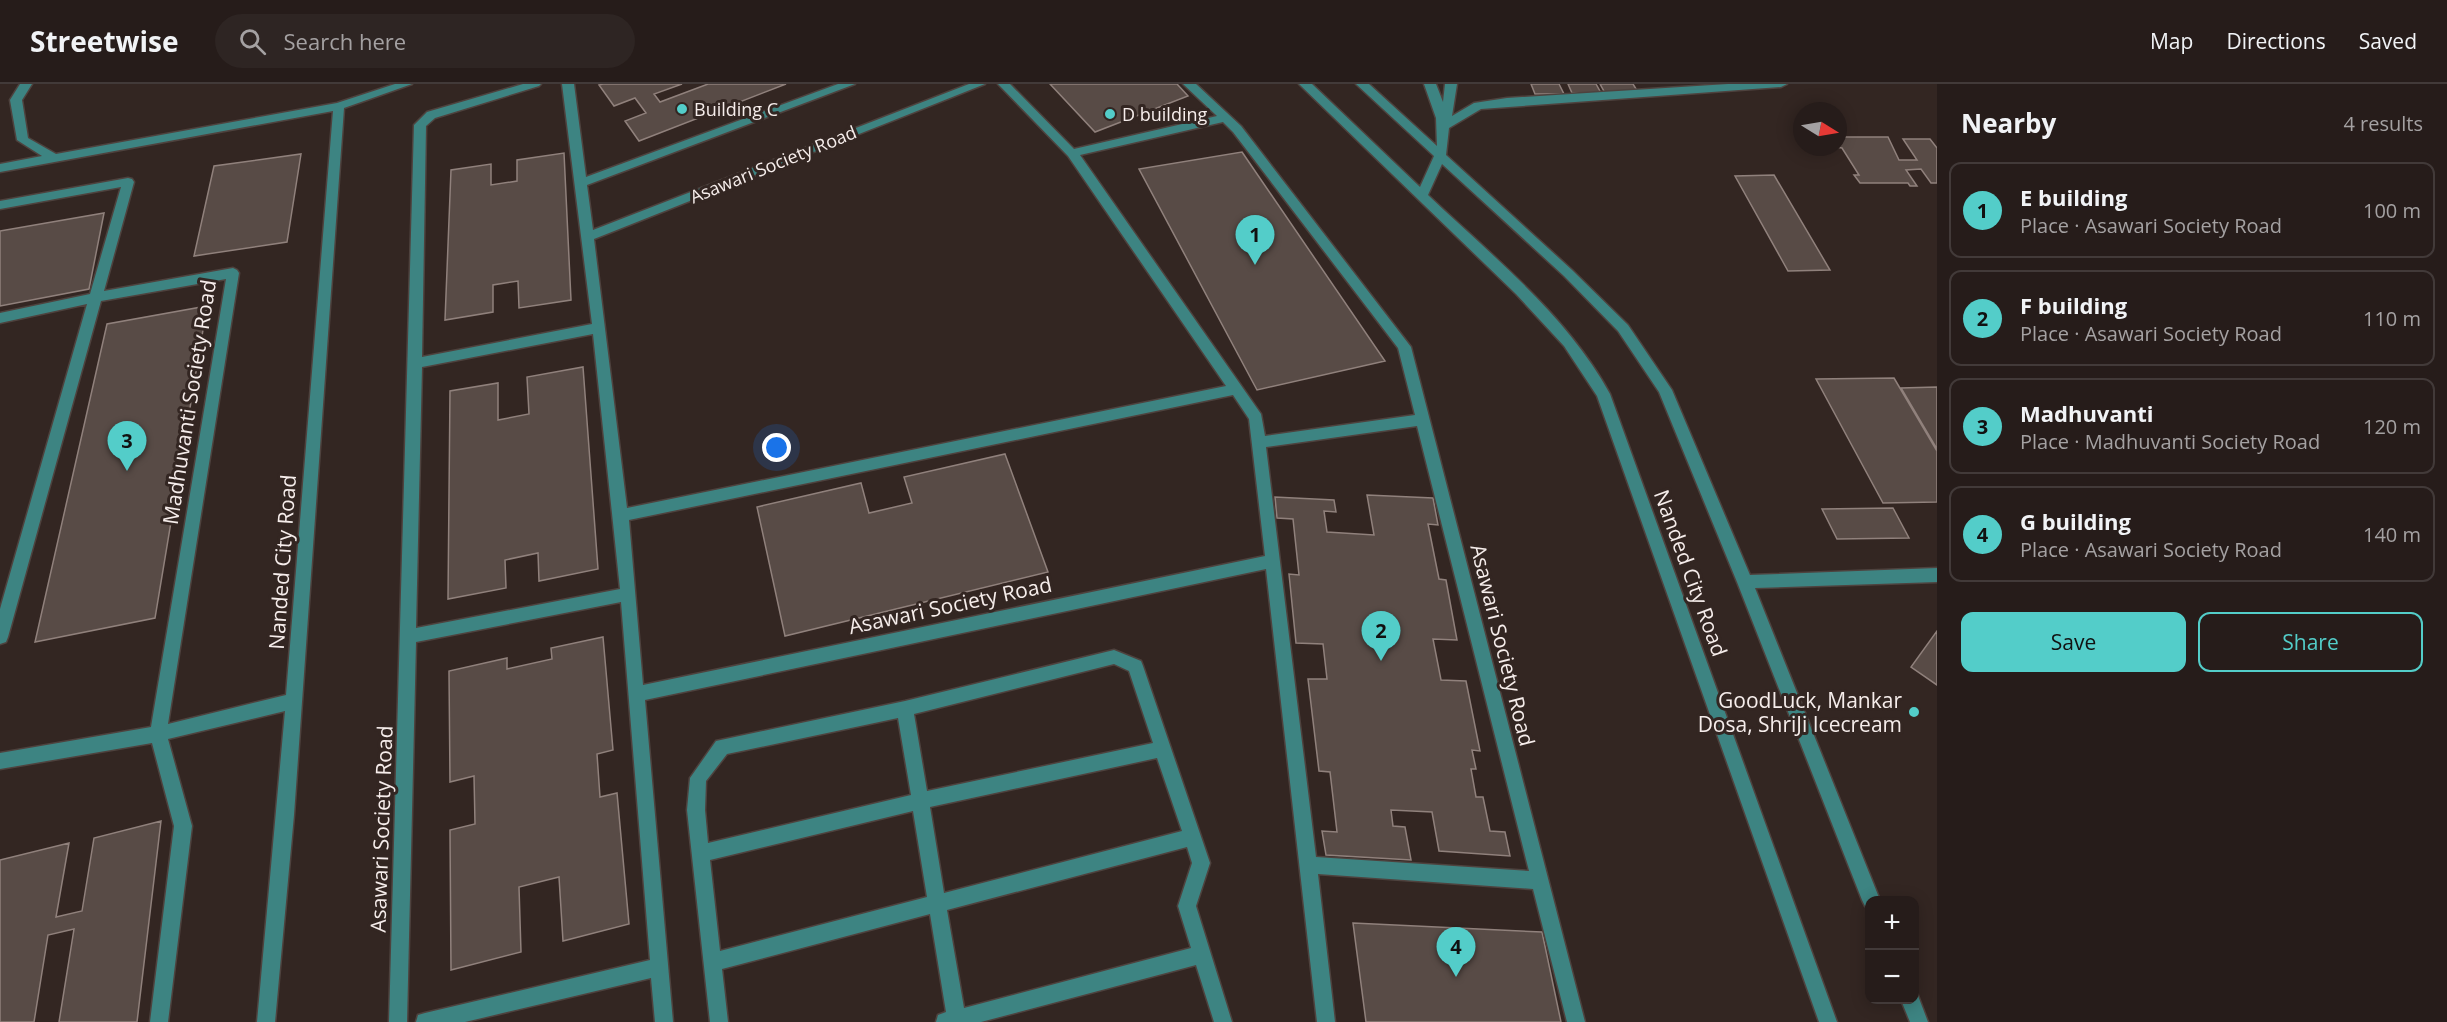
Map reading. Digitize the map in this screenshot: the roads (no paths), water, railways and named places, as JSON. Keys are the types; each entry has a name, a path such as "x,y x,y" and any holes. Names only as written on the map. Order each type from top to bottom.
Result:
{"street":[{"path":"26,84 16,100 23,140 54,158"},
{"path":"0,168 339,106 406,84"},
{"name":"Asawari Society Road","path":"398,1022 420,125 431,115 535,84"},
{"path":"568,84 621,515 664,1022"},
{"path":"581,183 849,84"},
{"name":"Asawari Society Road","path":"588,237 955,88 979,84"},
{"path":"1004,84 1072,153 1256,418 1326,1022"},
{"name":"Asawari Society Road","path":"1189,84 1237,129 1404,347 1576,1022"},
{"name":"Nanded City Road","path":"1305,84 1521,291 1569,342 1603,394 1828,1022"},
{"name":"Nanded City Road","path":"1362,84 1568,273 1623,328 1665,390 1745,582 1869,896"},
{"path":"1430,84 1445,125"},
{"path":"1421,196 1440,157 1445,141 1451,84"},
{"path":"1445,125 1478,106 1507,102 1781,84"},
{"name":"Nanded City Road","path":"266,1022 339,106"},
{"path":"1072,153 1225,118"},
{"path":"0,205 128,182 0,637"},
{"name":"Madhuvanti Society Road","path":"0,318 96,297 233,273 158,734"},
{"path":"415,363 599,328"},
{"path":"621,515 1236,388"},
{"path":"1259,442 1422,420"},
{"name":"Asawari Society Road","path":"636,694 1273,561"},
{"path":"1745,582 1937,575"},
{"path":"409,636 628,594"},
{"path":"719,1022 696,810 698,778 722,747 905,710 1114,657 1135,666 1202,863 1187,906 1223,1022"},
{"path":"0,761 158,734 293,701"},
{"path":"905,710 937,905 953,1021 1201,954"},
{"path":"158,734 183,826 159,1022"},
{"path":"701,853 920,801 1163,749"},
{"path":"713,962 1192,837"},
{"path":"1308,865 1540,881"},
{"path":"425,1022 659,967"},
{"path":"1912,1004 1919,1022"}],"place":[{"name":"Building C","path":"682,109"},
{"name":"D building","path":"1110,114"},
{"name":"E building","path":"1255,265"},
{"name":"Madhuvanti","path":"127,471"},
{"name":"F building","path":"1381,661"},
{"name":"GoodLuck, Mankar Dosa, ShriJi Icecream","path":"1914,712"},
{"name":"G building","path":"1456,977"}]}
